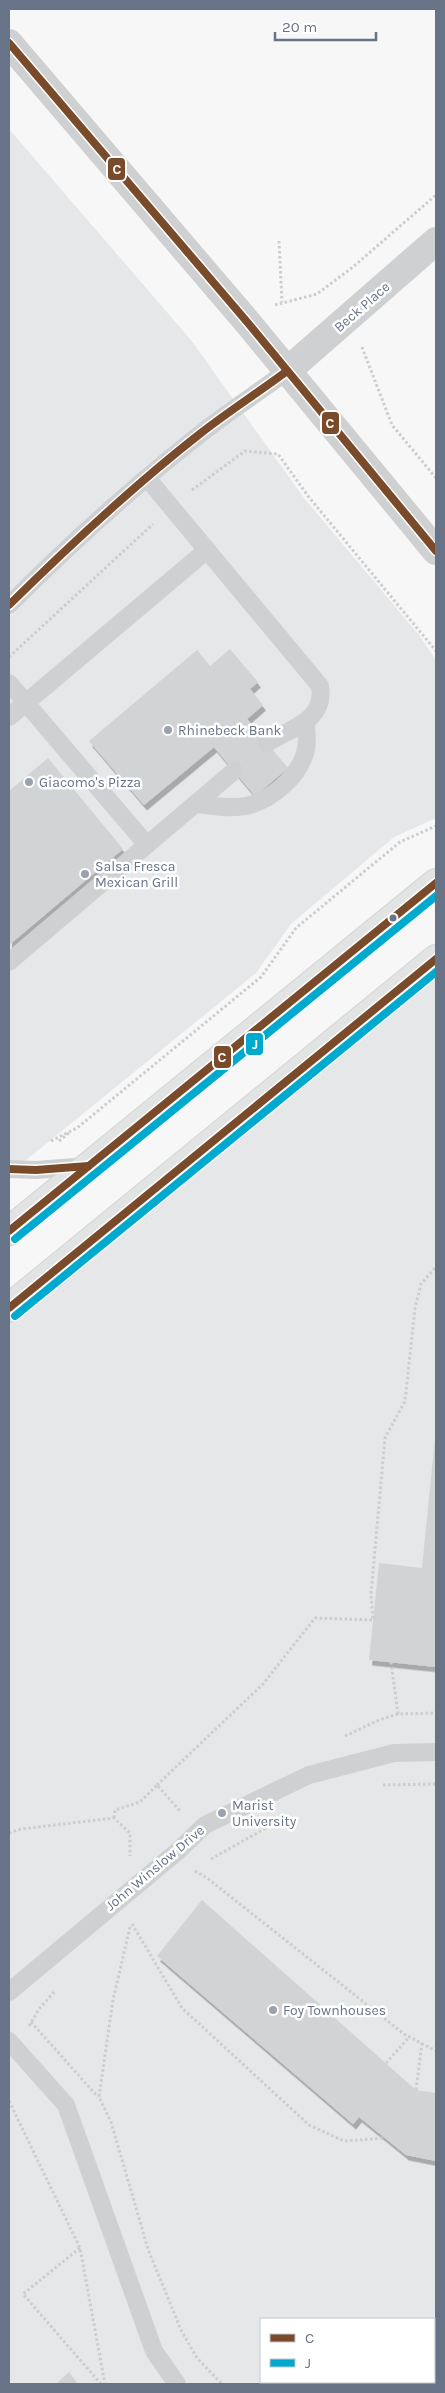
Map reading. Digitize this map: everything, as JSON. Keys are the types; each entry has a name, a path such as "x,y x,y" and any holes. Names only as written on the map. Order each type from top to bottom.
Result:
{"highway":[{"path":"9,1231 436,883"},
{"path":"9,1308 436,959"}],"street":[{"path":"9,43 248,323 436,551"},
{"name":"Beck Place","path":"287,371 436,241"}],"lane":[{"path":"9,605 70,545 147,478 190,442 287,371"},
{"path":"147,478 320,686 322,698 316,713 306,722 267,743"},
{"path":"9,717 206,550"},
{"path":"9,683 147,845"},
{"path":"196,804 227,807 246,806 265,799 292,777 302,763 307,748 306,722"},
{"path":"9,962 234,771"},
{"path":"9,1169 36,1170 88,1166"},
{"name":"John Winslow Drive","path":"9,1992 179,1850 205,1825 309,1775 394,1753 436,1752"},
{"path":"12,2044 66,2105 154,2351 177,2384"}],"path":[{"path":"248,323 282,302 317,294 353,267 436,195"},
{"path":"279,241 282,302"},
{"path":"361,342 392,425 436,478"},
{"path":"48,1142 77,1128 261,977 296,928 400,842 436,826"},
{"path":"157,1785 263,1684 315,1618 373,1620 371,1594 385,1438 405,1401 415,1308 421,1284 436,1267"},
{"path":"392,1662 398,1714"},
{"path":"375,1786 404,1783 436,1784"},
{"path":"9,1832 114,1818 130,1833 130,1855 127,1860"},
{"path":"207,1861 275,1823"},
{"path":"200,1865 193,1870 207,1878 350,1993 409,2037 436,2051"},
{"path":"124,1931 137,1918"},
{"path":"99,2097 113,2000 131,1924"},
{"path":"131,1924 182,2008 310,2124 344,2141 386,2138"},
{"path":"12,2044 31,2022 38,2009 56,1989"},
{"path":"31,2022 99,2097 111,2122 148,2249 181,2330 197,2358 222,2384"},
{"path":"386,2064 409,2037"},
{"path":"416,2090 422,2043"},
{"path":"9,2102 80,2248 105,2384"},
{"path":"80,2248 23,2294 101,2384"}],"shaded area":[{"path":"9,129 191,340 304,498 419,635 436,660 436,818 394,837 291,924 256,973 9,1174"},
{"name":"Marist University","path":"436,959 436,2384 9,2384 9,1307"}],"building":[{"name":"Rhinebeck Bank","path":"230,649 258,682 250,689 263,705 247,719 288,768 255,796 214,747 144,805 89,741 197,650 210,666"},
{"path":"48,758 123,849 9,945 9,791"},
{"path":"435,1438 436,1667 369,1660 379,1563 422,1568"},
{"name":"Foy Townhouses","path":"202,1900 416,2090 436,2093 436,2161 406,2155 359,2117 353,2124 157,1956"},
{"path":"69,2372 78,2384 56,2384"}],"transit line":[{"name":"C","path":"9,43 248,323 436,551"},
{"name":"C","path":"9,605 126,495 212,425 287,371"},
{"name":"C","path":"9,1231 436,883"},
{"name":"J","path":"15,1239 436,896"},
{"name":"C","path":"9,1308 436,959"},
{"name":"J","path":"15,1316 436,972"},
{"name":"C","path":"9,1169 36,1170 88,1166"}],"place":[{"name":"Rhinebeck Bank","path":"168,730"},
{"name":"Giacomo's Pizza","path":"29,782"},
{"name":"Salsa Fresca Mexican Grill","path":"85,874"},
{"name":"Marist University","path":"222,1813"},
{"name":"Foy Townhouses","path":"273,2010"}]}
